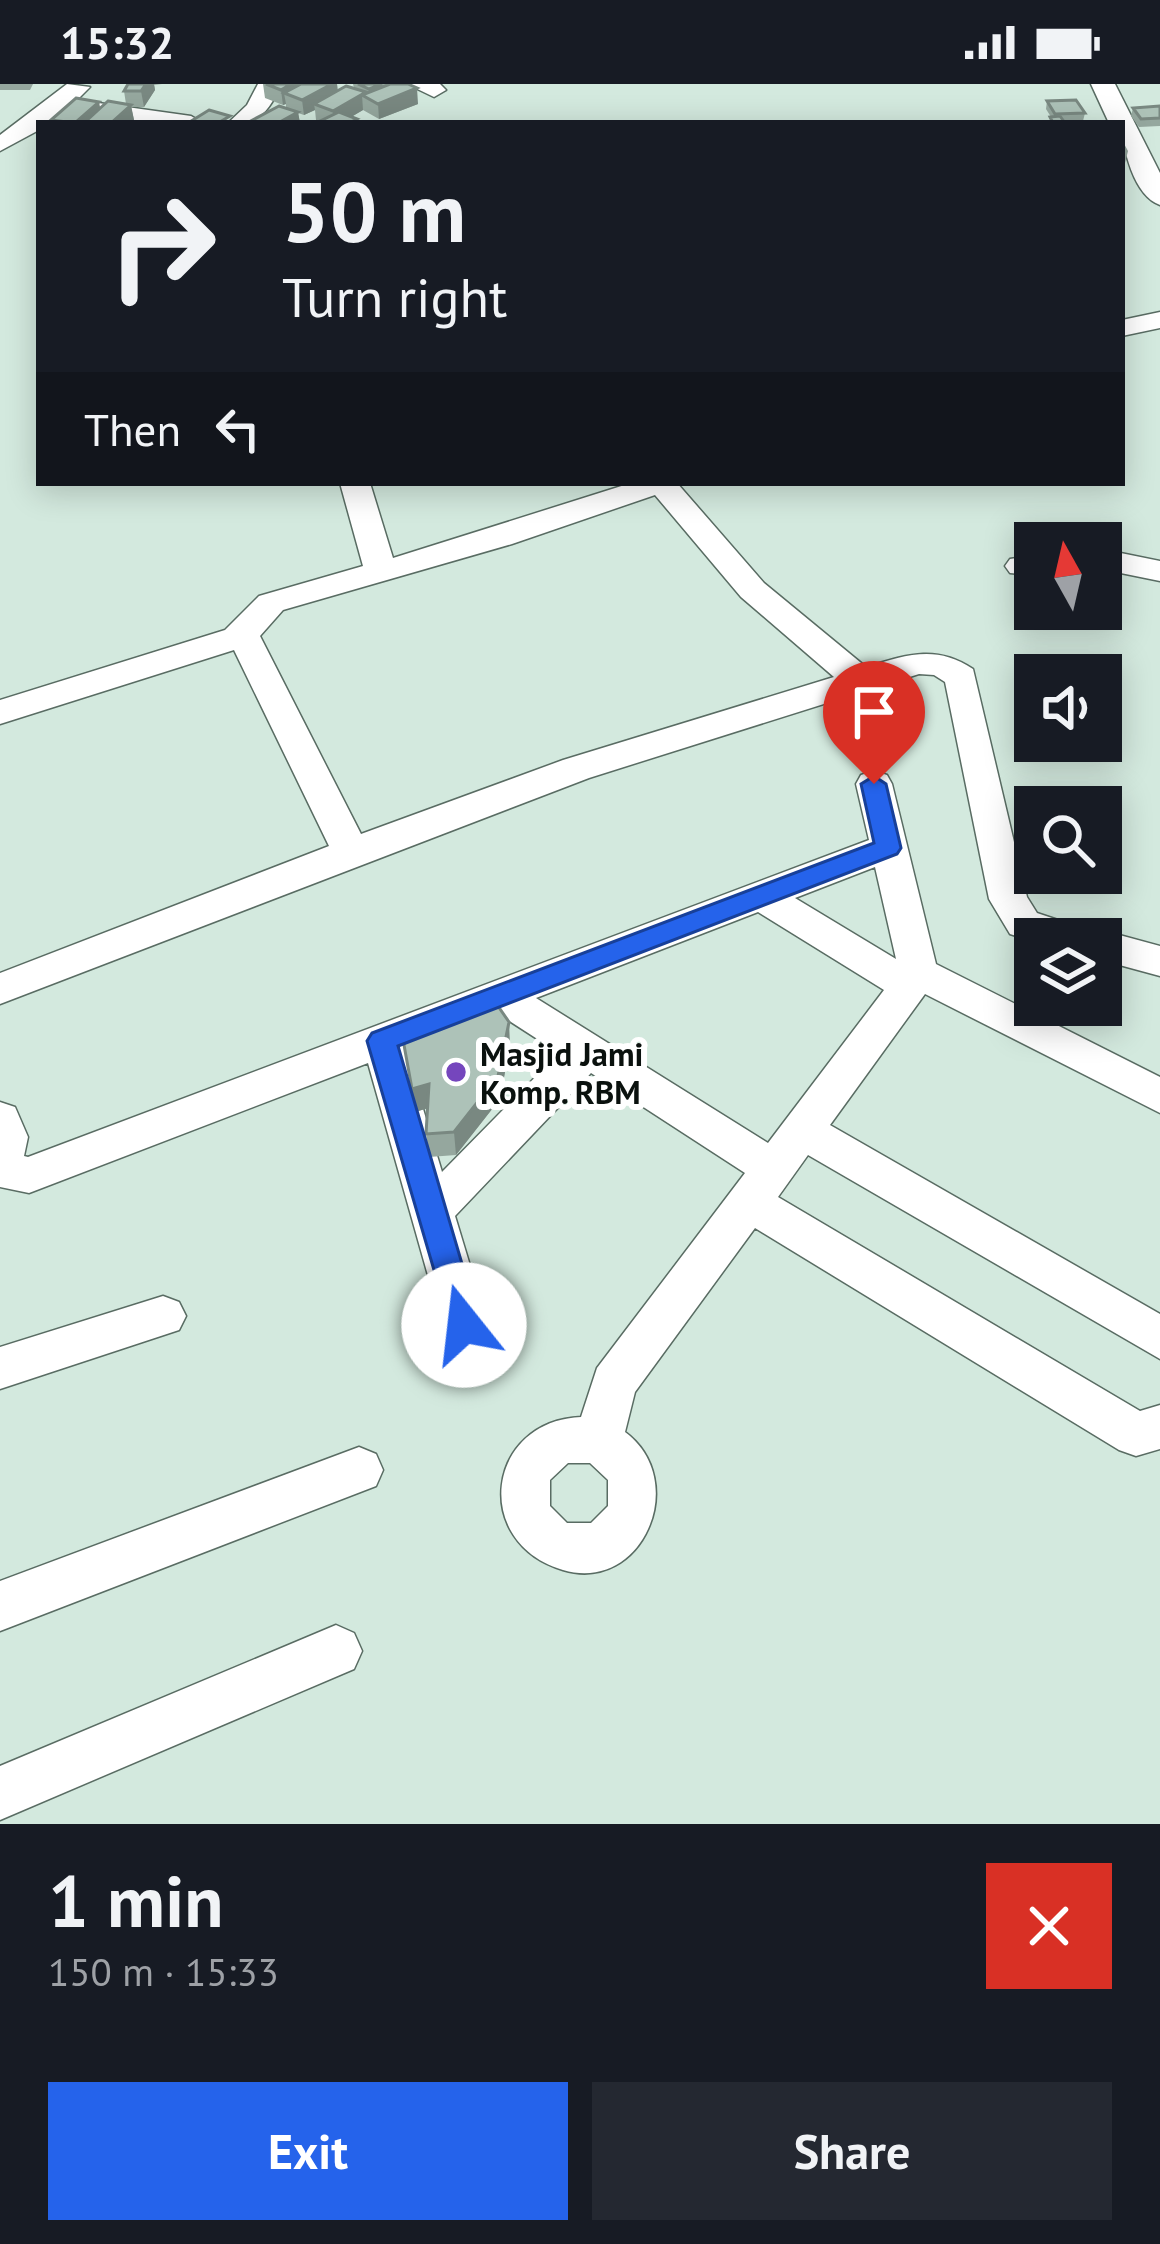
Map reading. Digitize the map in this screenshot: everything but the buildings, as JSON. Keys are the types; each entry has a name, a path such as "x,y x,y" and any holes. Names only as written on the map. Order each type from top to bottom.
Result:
{"street":[{"path":"0,144 82,84"},
{"path":"243,120 270,84"},
{"path":"1103,84 1120,120"},
{"path":"58,104 170,120"},
{"path":"1125,130 1160,197"},
{"path":"1125,327 1160,320"},
{"path":"356,486 380,571"},
{"path":"0,712 243,635 271,603 501,537 652,486"},
{"path":"663,486 718,560 797,636 860,680"},
{"path":"1122,563 1160,571"},
{"path":"243,635 351,851"},
{"path":"0,989 351,851 576,769 918,663 942,664 961,676 1008,898 1020,918"},
{"path":"598,1443 614,1383 914,979 874,784"},
{"path":"0,1119 7,1137 0,1167 28,1175 888,848"},
{"path":"762,896 914,979 1160,1096"},
{"path":"1122,951 1160,961"},
{"path":"501,995 588,1051 763,1186 1136,1433 1160,1427"},
{"path":"382,1041 464,1325"},
{"path":"431,1212 588,1051"},
{"path":"802,1131 1160,1339"},
{"path":"0,1368 164,1316"},
{"path":"0,1606 358,1470"},
{"path":"1,1793 336,1651"},
{"path":"0,1783 4,1824"}],"place":[{"name":"Masjid Jami Komp. RBM","path":"456,1072"}],"route":[{"path":"464,1325 382,1041 888,848 874,784"}]}
